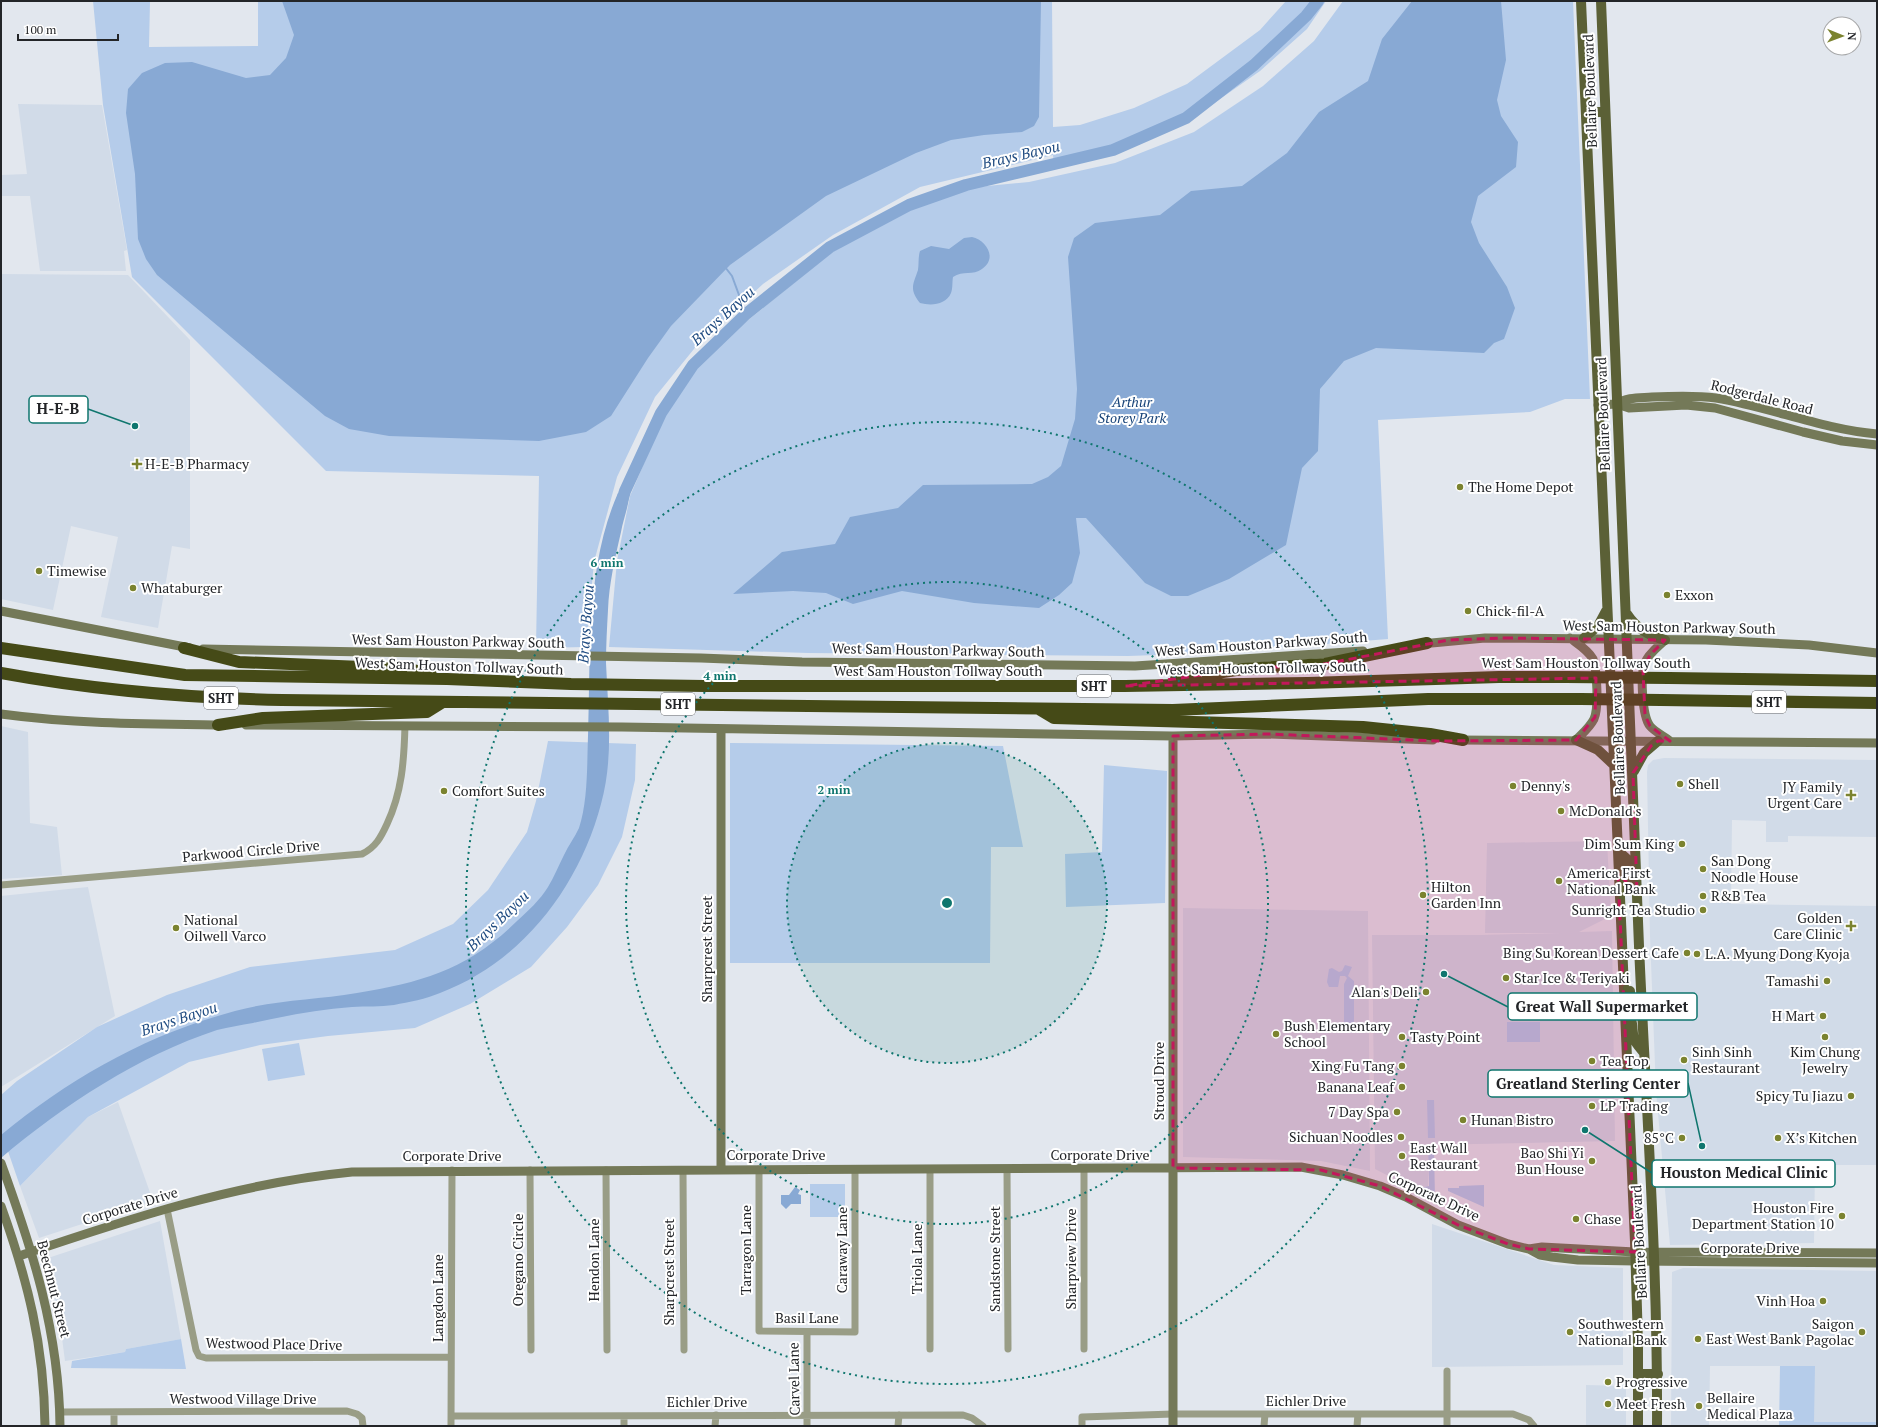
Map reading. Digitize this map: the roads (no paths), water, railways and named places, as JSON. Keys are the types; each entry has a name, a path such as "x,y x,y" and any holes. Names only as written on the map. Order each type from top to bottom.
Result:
{"highway":[{"path":"1125,686 1243,669 1325,664 1427,643"},
{"name":"West Sam Houston Tollway South","path":"1,648 185,675 447,679 571,684 1125,686 1300,683 1492,677 1877,681"},
{"path":"184,648 239,662 410,669 447,679"},
{"name":"SHT","path":"1,673 87,686 202,697 282,700 1173,710 1428,698 1877,703"},
{"path":"218,725 263,718 427,712 443,702"},
{"path":"1038,708 1054,718 1363,727 1430,734 1463,740"}],"main road":[{"name":"Bellaire Boulevard","path":"1581,1 1622,964 1636,1256 1638,1426"},
{"name":"Bellaire Boulevard","path":"1601,1 1627,614 1642,1015 1654,1256 1658,1374 1657,1426"},
{"path":"1586,112 1605,112"},
{"name":"Rodgerdale Road","path":"1617,404 1624,399 1671,396 1704,396 1737,402 1844,430 1877,434"},
{"path":"1735,412 1737,402"},
{"name":"Rodgerdale Road","path":"1598,405 1617,404 1629,408 1703,406 1735,412 1796,430 1842,441 1877,445"},
{"path":"1842,441 1844,430"},
{"path":"1584,638 1598,626 1607,609"},
{"name":"West Sam Houston Parkway South","path":"1,611 184,648 241,651 622,657 802,662 1135,666 1349,653 1427,643 1485,638 1584,638 1790,644 1877,653"},
{"path":"1627,614 1631,622 1644,632 1665,640 1645,662 1643,670 1644,705 1645,715 1650,726 1670,740"},
{"path":"1570,638 1589,655 1592,659 1596,672 1595,717 1588,728 1576,740"},
{"path":"1,714 43,719 105,723 218,725 622,727 1173,736 1268,734 1438,740 1670,740 1877,743"},
{"name":"Sharpcrest Street","path":"721,729 722,1170"},
{"name":"Stroud Drive","path":"1173,736 1173,1426"},
{"path":"1576,740 1598,750 1614,765"},
{"path":"1633,773 1644,753 1658,741"},
{"path":"1618,851 1626,858 1632,887 1637,893"},
{"path":"1622,964 1629,978 1630,1002 1637,1014 1642,1015"},
{"path":"1625,1012 1632,1022 1634,1039 1644,1054"},
{"name":"Beechnut Street","path":"2,1167 32,1252 45,1298 56,1355 60,1426"},
{"name":"Corporate Drive","path":"19,1256 167,1209 239,1189 305,1177 372,1171 1301,1167 1343,1175 1406,1197 1458,1225 1508,1244 1529,1249 1542,1248 1636,1256 1877,1253"},
{"name":"Beechnut Street","path":"1,1206 19,1256 34,1315 41,1358 45,1426"},
{"name":"Corporate Drive","path":"1654,1256 1877,1263"},
{"path":"41,1358 56,1355"},
{"path":"1638,1374 1658,1374"}],"street":[{"name":"Parkwood Circle Drive","path":"1,884 362,854 375,846 381,837 396,804 402,779 405,726"},
{"name":"Tarragon Lane","path":"759,1169 759,1331"},
{"name":"Caraway Lane","path":"854,1332 855,1169"},
{"name":"Triola Lane","path":"930,1169 930,1350"},
{"name":"Sandstone Street","path":"1007,1169 1008,1349"},
{"name":"Sharpview Drive","path":"1084,1169 1084,1349"},
{"name":"Langdon Lane","path":"451,1426 452,1170"},
{"name":"Oregano Circle","path":"530,1170 531,1350"},
{"name":"Hendon Lane","path":"606,1170 607,1350"},
{"name":"Sharpcrest Street","path":"683,1170 684,1350"},
{"name":"Westwood Place Drive","path":"167,1209 196,1350 199,1356 206,1358 451,1357"},
{"name":"Basil Lane","path":"759,1331 854,1332"},
{"name":"Carvel Lane","path":"807,1332 807,1426"},
{"path":"1447,1371 1447,1426"},
{"name":"Westwood Village Drive","path":"60,1412 347,1411 357,1414 362,1418 363,1426"},
{"path":"114,1412 114,1426"},
{"name":"Eichler Drive","path":"1082,1426 1082,1417 1174,1414 1513,1414 1531,1423"},
{"path":"1264,1414 1264,1426"},
{"path":"1357,1426 1358,1414"},
{"path":"715,1426 716,1415"},
{"path":"898,1415 898,1426"},
{"name":"Eichler Drive","path":"451,1416 963,1415 972,1418 983,1426"},
{"path":"624,1416 624,1426"}],"waterway":[{"name":"Brays Bayou","path":"619,511 625,491 661,413 693,365 746,314 830,247 909,205 966,185 1113,150 1186,118 1254,65 1306,16 1318,1"},
{"path":"725,267 732,276 746,314"}],"place":[{"name":"H-E-B","path":"135,426"},
{"name":"H-E-B Pharmacy","path":"137,464"},
{"name":"The Home Depot","path":"1460,487"},
{"name":"Timewise","path":"39,571"},
{"name":"Whataburger","path":"133,588"},
{"name":"Exxon","path":"1667,595"},
{"name":"Chick-fil-A","path":"1468,611"},
{"name":"Shell","path":"1680,784"},
{"name":"Denny's","path":"1513,786"},
{"name":"Comfort Suites","path":"444,791"},
{"name":"JY Family Urgent Care","path":"1851,795"},
{"name":"McDonald's","path":"1561,811"},
{"name":"Dim Sum King","path":"1682,844"},
{"name":"San Dong Noodle House","path":"1703,869"},
{"name":"America First National Bank","path":"1559,881"},
{"name":"Hilton Garden Inn","path":"1423,895"},
{"name":"R&B Tea","path":"1703,896"},
{"name":"Sunright Tea Studio","path":"1703,910"},
{"name":"Golden Care Clinic","path":"1851,926"},
{"name":"National Oilwell Varco","path":"176,928"},
{"name":"Bing Su Korean Dessert Cafe","path":"1687,953"},
{"name":"L.A. Myung Dong Kyoja","path":"1697,954"},
{"name":"Great Wall Supermarket","path":"1444,974"},
{"name":"Star Ice & Teriyaki","path":"1506,978"},
{"name":"Tamashi","path":"1827,981"},
{"name":"Alan's Deli","path":"1426,992"},
{"name":"H Mart","path":"1823,1016"},
{"name":"Bush Elementary School","path":"1276,1034"},
{"name":"Tasty Point","path":"1402,1037"},
{"name":"Kim Chung Jewelry","path":"1825,1037"},
{"name":"Sinh Sinh Restaurant","path":"1684,1060"},
{"name":"Tea Top","path":"1592,1061"},
{"name":"Xing Fu Tang","path":"1402,1066"},
{"name":"Banana Leaf","path":"1402,1087"},
{"name":"Spicy Tu Jiazu","path":"1851,1096"},
{"name":"LP Trading","path":"1592,1106"},
{"name":"7 Day Spa","path":"1397,1112"},
{"name":"Hunan Bistro","path":"1463,1120"},
{"name":"Houston Medical Clinic","path":"1585,1130"},
{"name":"Sichuan Noodles","path":"1401,1137"},
{"name":"85°C","path":"1682,1138"},
{"name":"X’s Kitchen","path":"1778,1138"},
{"name":"Greatland Sterling Center","path":"1702,1146"},
{"name":"East Wall Restaurant","path":"1402,1156"},
{"name":"Bao Shi Yi Bun House","path":"1592,1161"},
{"name":"Houston Fire Department Station 10","path":"1842,1216"},
{"name":"Chase","path":"1576,1219"},
{"name":"Vinh Hoa","path":"1823,1301"},
{"name":"Southwestern National Bank","path":"1570,1332"},
{"name":"Saigon Pagolac","path":"1862,1332"},
{"name":"East West Bank","path":"1698,1339"},
{"name":"Progressive","path":"1608,1382"},
{"name":"Meet Fresh","path":"1608,1404"},
{"name":"Bellaire Medical Plaza","path":"1699,1406"}],"park label":[{"name":"Arthur Storey Park","path":"1132,410"}]}
